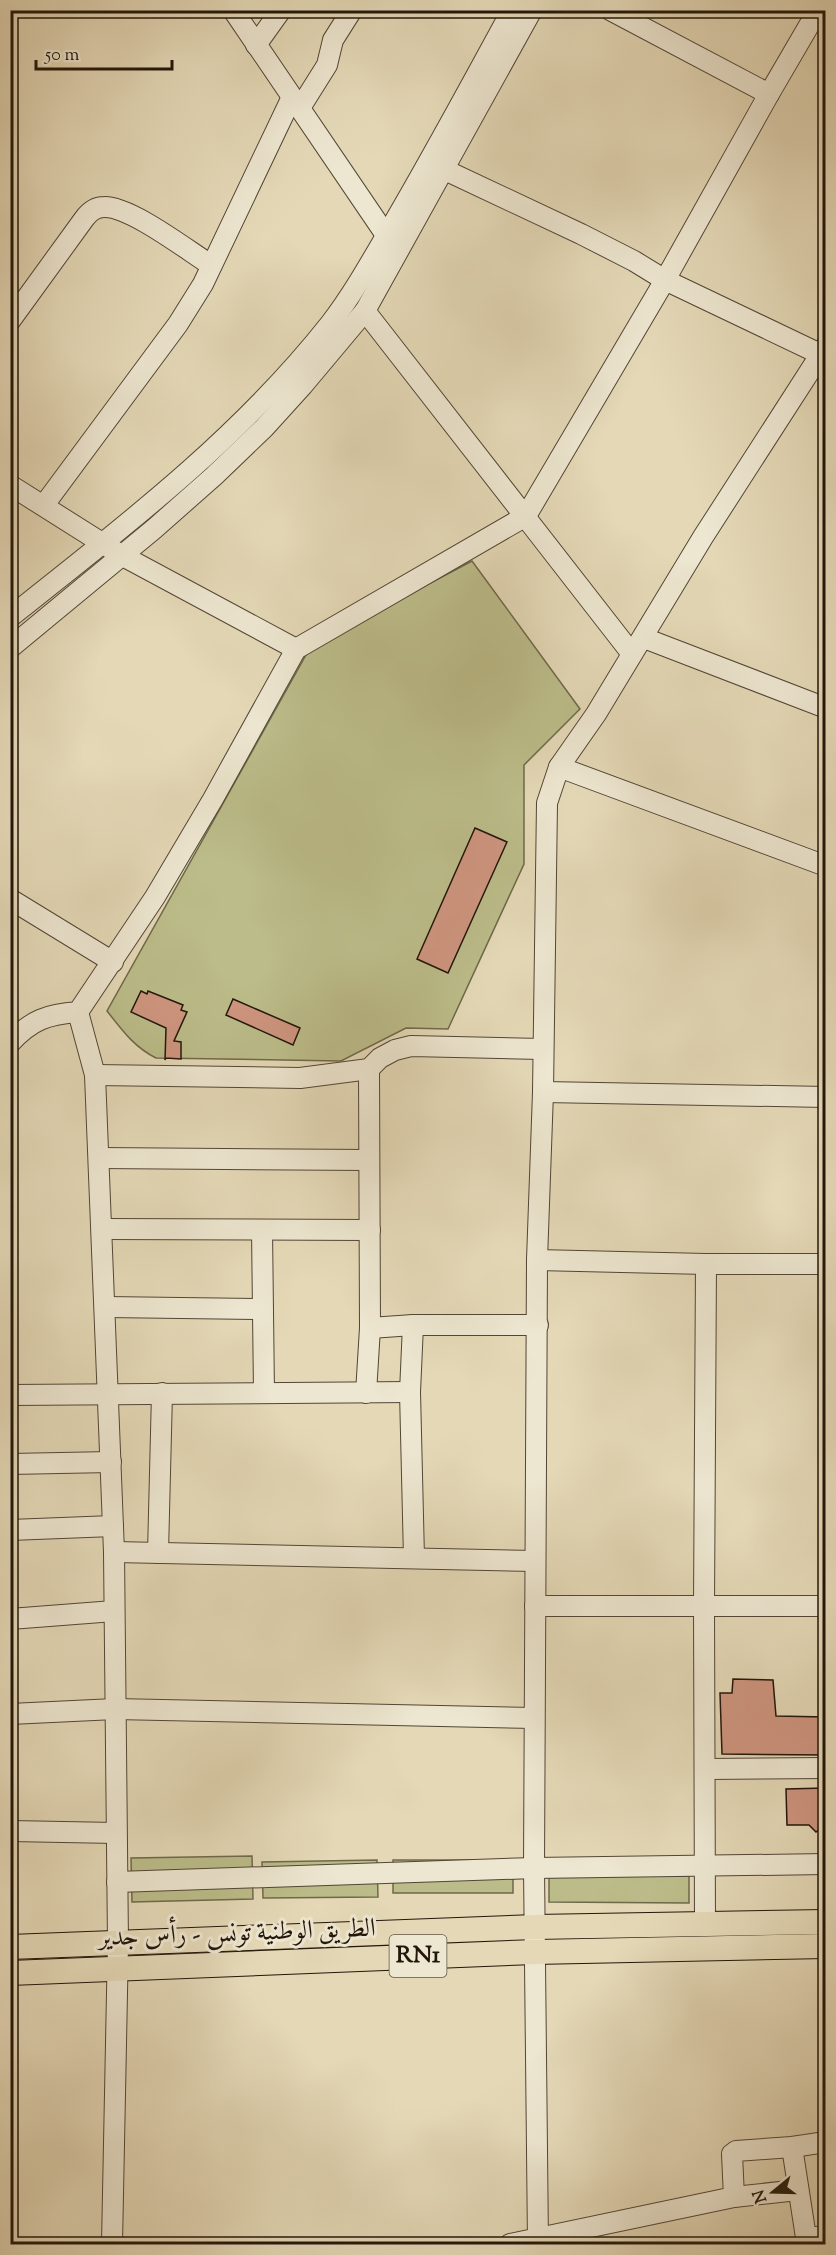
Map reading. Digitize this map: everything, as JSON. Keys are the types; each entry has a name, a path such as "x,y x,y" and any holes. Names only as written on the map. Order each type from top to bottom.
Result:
{"main road":[{"name":"الطريق الوطنية تونس - رأس جدير","path":"10,1947 535,1928 825,1922"},
{"name":"الطريق الوطنية تونس - رأس جدير","path":"10,1973 534,1952 825,1946"}],"street":[{"path":"233,10 399,253"},
{"path":"256,45 281,10"},
{"path":"44,505 178,324 204,284 211,265 296,103 327,64 333,40 352,10"},
{"path":"10,617 103,544 210,453 278,385 350,296 429,163 512,10"},
{"path":"10,648 206,484 264,428 365,311 532,10"},
{"path":"610,10 769,94"},
{"path":"78,1012 113,962 213,799 296,650 526,516 818,10"},
{"path":"445,170 581,234 634,261 664,280 823,350 704,537 596,714 559,767 547,803 543,1092 537,1260 534,1718 538,2242"},
{"path":"10,321 84,219 97,208 108,207 136,217 211,265"},
{"path":"365,311 632,654"},
{"path":"10,484 121,555 296,650"},
{"path":"644,638 825,708"},
{"path":"559,767 825,866"},
{"path":"10,899 113,962"},
{"path":"10,1054 14,1039 34,1022 55,1014 78,1012"},
{"path":"78,1012 95,1075 103,1229 114,1552 118,1967 112,2244"},
{"path":"95,1075 300,1078 369,1069 388,1054 411,1046 542,1049"},
{"path":"366,1393 370,1328 369,1069"},
{"path":"543,1092 825,1097"},
{"path":"99,1158 369,1160"},
{"path":"103,1229 370,1230"},
{"path":"262,1230 264,1393"},
{"path":"537,1260 825,1264"},
{"path":"705,1925 706,1264"},
{"path":"106,1307 263,1309"},
{"path":"370,1328 413,1325 537,1324"},
{"path":"413,1325 410,1392 414,1558"},
{"path":"10,1395 410,1392"},
{"path":"158,1553 162,1393"},
{"path":"10,1464 111,1462"},
{"path":"10,1530 113,1526"},
{"path":"114,1552 535,1561"},
{"path":"535,1606 825,1606"},
{"path":"10,1619 114,1611"},
{"path":"10,1714 115,1710 534,1718"},
{"path":"706,1768 825,1768"},
{"path":"10,1831 116,1833"},
{"path":"117,1882 534,1868 825,1864"},
{"path":"734,2198 732,2154 736,2151 825,2142"},
{"path":"792,2147 798,2190 813,2239"},
{"path":"510,2244 538,2242 734,2198 798,2190"}],"green space":[{"path":"472,561 580,709 524,765 524,864 448,1029 406,1028 341,1061 156,1058 148,1054 129,1038 107,1011 311,646"},
{"path":"252,1856 253,1899 132,1902 131,1858"},
{"path":"377,1860 378,1897 263,1898 262,1862"},
{"path":"393,1860 513,1860 513,1893 393,1893"},
{"path":"549,1875 689,1876 689,1903 549,1902"}],"building":[{"path":"475,828 507,842 448,973 417,959"},
{"path":"141,991 147,994 148,991 183,1005 181,1010 187,1012 174,1041 181,1042 181,1059 166,1058 165,1060 166,1028 131,1012"},
{"path":"233,999 300,1028 293,1045 226,1015"},
{"path":"733,1679 773,1680 776,1716 825,1717 825,1755 722,1754 720,1693 732,1693"},
{"path":"825,1788 825,1825 816,1832 809,1825 787,1825 786,1789"}]}
